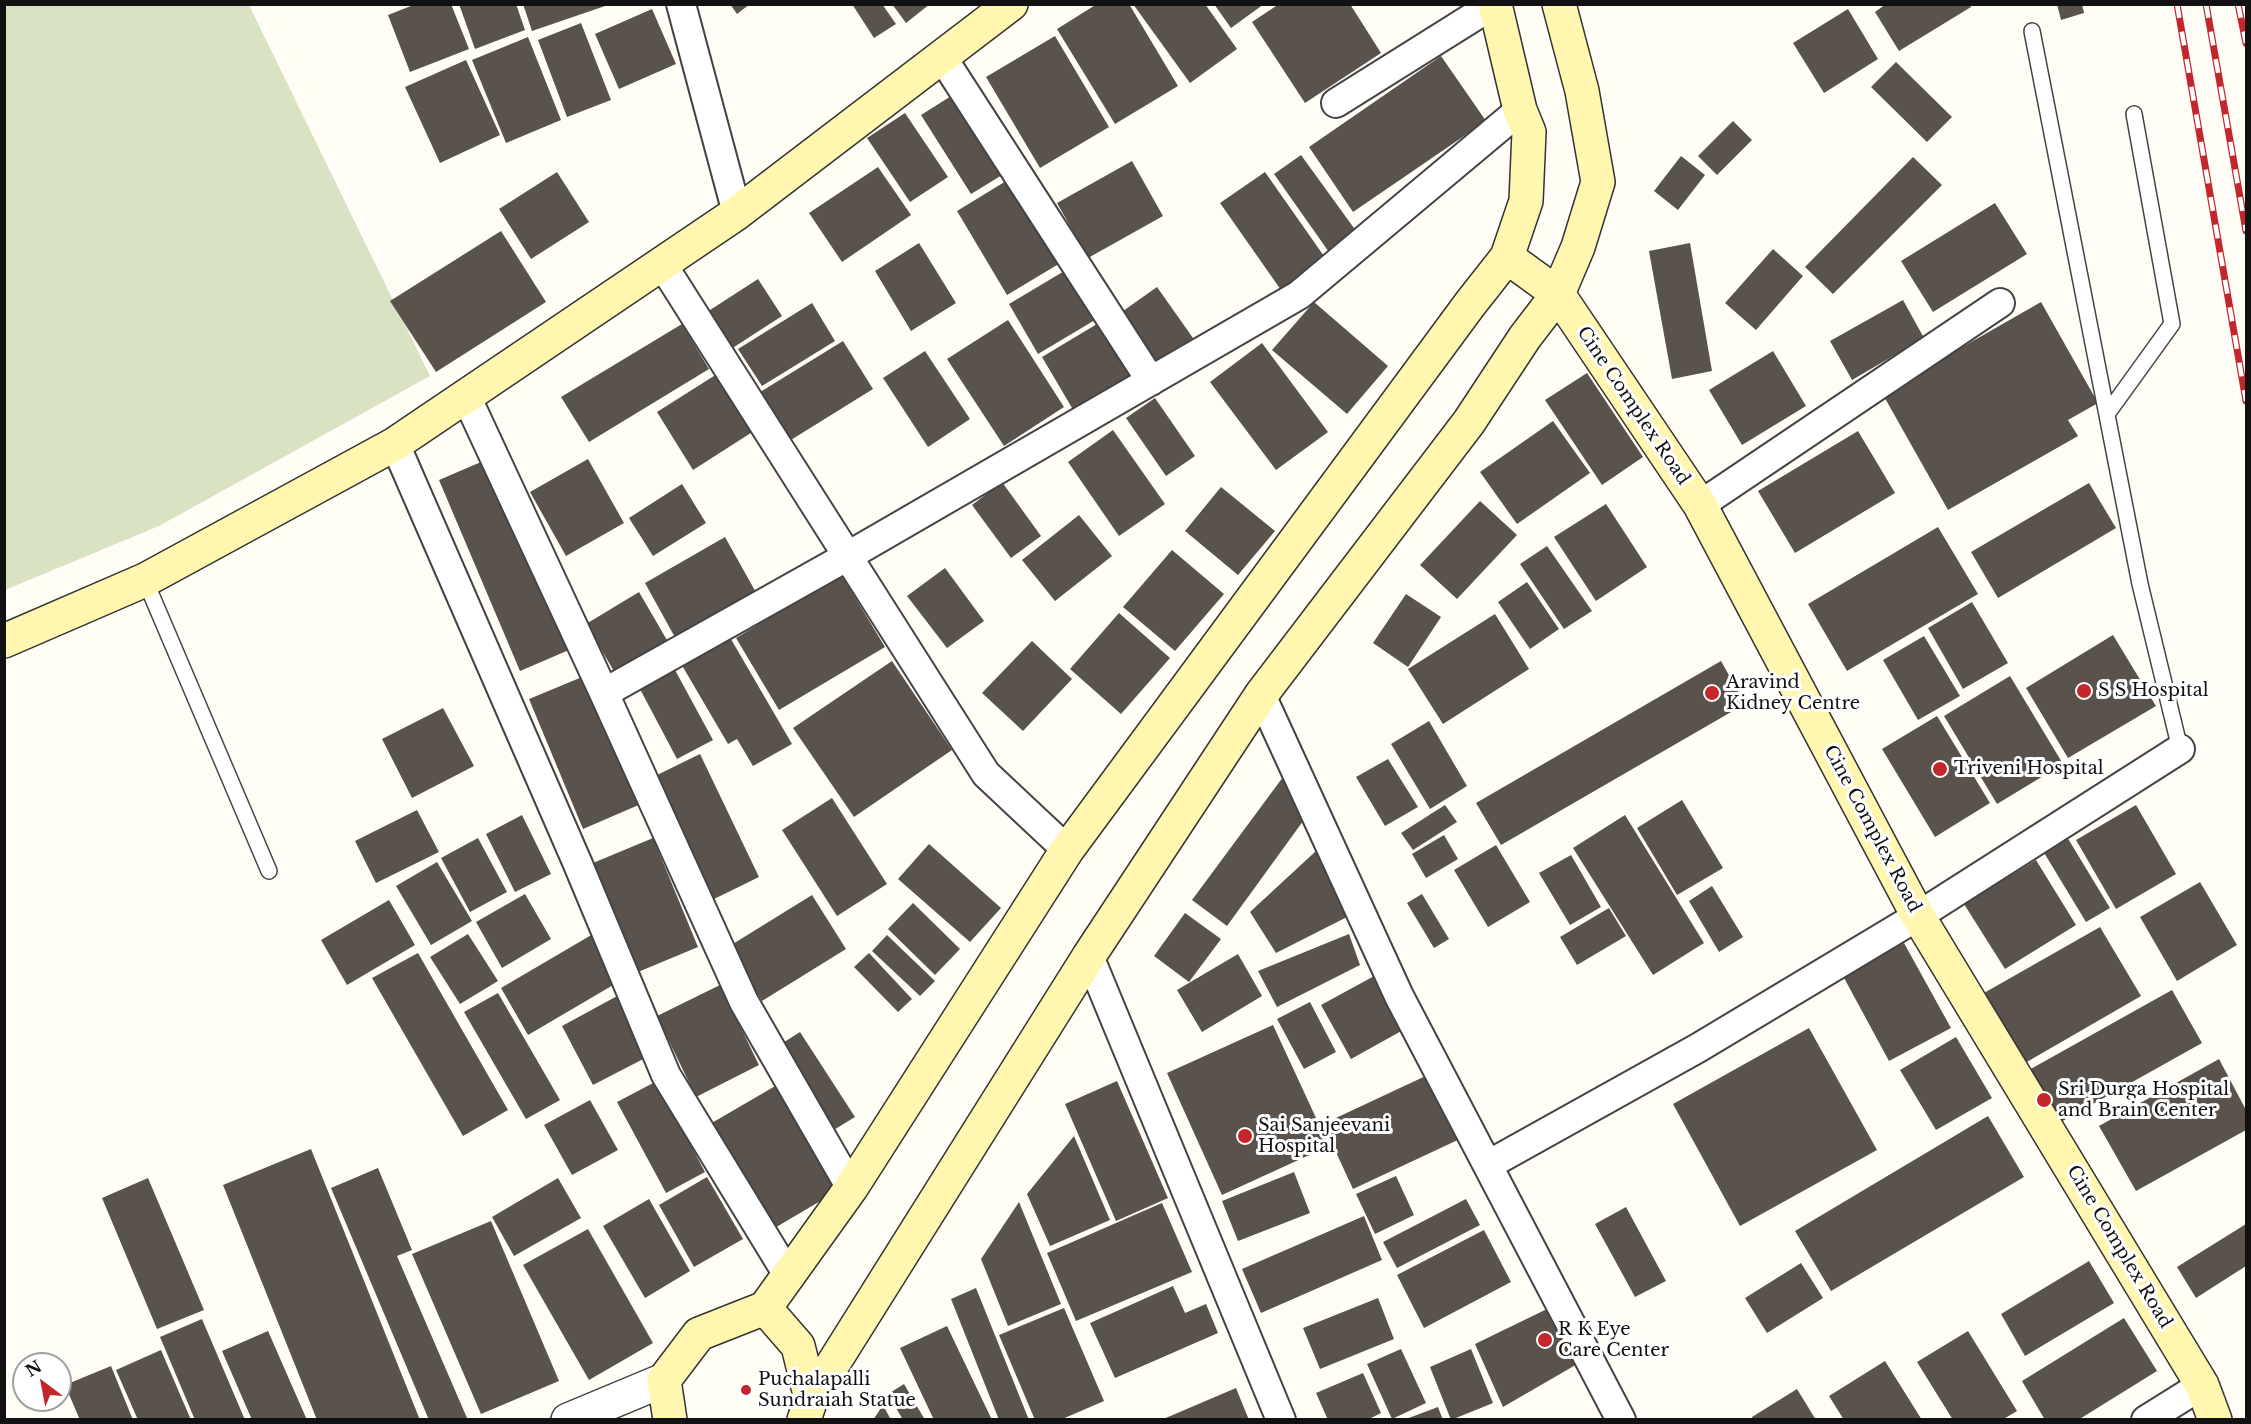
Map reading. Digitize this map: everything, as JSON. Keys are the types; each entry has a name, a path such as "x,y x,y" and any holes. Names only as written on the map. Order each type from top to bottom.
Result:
{"main road":[{"path":"4,641 145,580 395,444 737,213 1011,4"},
{"path":"670,1419 664,1380 699,1334 765,1308 852,1188 1067,850 1507,257 1526,201 1529,132 1520,110 1495,4"},
{"path":"808,1409 1089,956 1261,695 1469,422 1558,294 1578,247 1598,182 1582,91 1559,4"},
{"name":"Cine Complex Road","path":"1507,257 1558,294 1700,505 1918,916 2202,1385 2215,1419"},
{"path":"765,1308 798,1346 808,1409"}],"street":[{"path":"681,4 737,213"},
{"path":"1336,104 1495,4"},
{"path":"942,57 1151,381"},
{"path":"604,693 848,556 1299,295 1520,110"},
{"path":"662,264 986,774 1067,850"},
{"path":"1700,505 2000,303"},
{"path":"466,396 744,1002 852,1188"},
{"path":"395,444 577,862 666,1075 788,1275"},
{"path":"1261,695 1399,996 1621,1419"},
{"path":"1488,1165 1698,1048 1918,916 2180,749"},
{"path":"1089,956 1281,1419"},
{"path":"568,1419 664,1380"},
{"path":"2146,1419 2202,1385"}],"lane":[{"path":"2032,31 2140,584 2180,749"},
{"path":"2107,414 2172,324 2134,114"},
{"path":"145,580 269,871"}],"green space":[{"path":"5,5 249,5 430,376 159,526 5,590"}],"building":[{"path":"416,4 451,4 469,49 410,72 388,15"},
{"path":"459,4 516,4 525,30 475,49"},
{"path":"523,4 608,4 608,5 532,31"},
{"path":"730,4 750,4 737,14"},
{"path":"852,4 882,4 896,24 874,38"},
{"path":"892,4 930,4 906,23"},
{"path":"1097,4 1129,4 1178,86 1115,124 1057,29"},
{"path":"1133,4 1205,4 1237,49 1190,83"},
{"path":"1214,4 1264,4 1231,28"},
{"path":"1279,4 1350,4 1381,53 1305,103 1252,22"},
{"path":"1886,4 1970,4 1971,7 1899,51 1875,12"},
{"path":"2057,4 2082,4 2084,13 2061,20"},
{"path":"652,9 676,64 619,89 595,34"},
{"path":"1848,9 1878,59 1824,93 1793,43"},
{"path":"581,23 611,100 567,117 538,40"},
{"path":"1055,36 1109,127 1040,168 986,77"},
{"path":"528,37 561,120 506,143 472,60"},
{"path":"1441,56 1486,121 1353,212 1309,147"},
{"path":"466,60 500,135 440,163 405,87"},
{"path":"1896,62 1952,117 1927,142 1871,87"},
{"path":"956,93 1007,172 971,194 921,115"},
{"path":"905,113 948,177 910,202 867,138"},
{"path":"1733,121 1752,140 1717,175 1698,156"},
{"path":"1301,155 1359,235 1331,255 1274,174"},
{"path":"1681,156 1705,175 1678,210 1654,191"},
{"path":"1913,157 1942,185 1833,294 1805,267"},
{"path":"1132,161 1163,216 1088,258 1057,203"},
{"path":"878,167 911,215 842,262 809,213"},
{"path":"557,172 589,222 531,259 499,209"},
{"path":"1265,172 1326,259 1281,290 1220,203"},
{"path":"1011,178 1062,262 1007,295 957,211"},
{"path":"1995,203 2027,254 1933,312 1901,261"},
{"path":"501,231 546,302 436,372 390,301"},
{"path":"919,243 956,303 911,331 875,271"},
{"path":"1690,243 1712,371 1672,379 1649,251"},
{"path":"1773,249 1803,276 1756,330 1725,303"},
{"path":"1071,267 1100,317 1038,354 1009,304"},
{"path":"758,279 782,316 731,349 707,312"},
{"path":"1157,287 1193,338 1152,366 1116,316"},
{"path":"1903,300 1924,338 1852,380 1830,341"},
{"path":"1314,302 1388,366 1347,414 1272,350"},
{"path":"2041,302 2098,403 2068,420 2078,436 1948,510 1882,393"},
{"path":"812,303 835,341 762,386 738,349"},
{"path":"1107,318 1140,374 1075,413 1042,357"},
{"path":"1008,320 1064,407 1004,446 947,359"},
{"path":"682,324 709,369 589,442 561,397"},
{"path":"843,341 873,389 786,443 757,394"},
{"path":"1262,343 1328,432 1276,470 1210,382"},
{"path":"925,351 970,419 928,447 883,378"},
{"path":"1773,351 1806,406 1742,445 1709,390"},
{"path":"1587,373 1643,457 1602,485 1545,400"},
{"path":"717,374 754,431 693,470 657,412"},
{"path":"1155,398 1195,456 1166,476 1126,418"},
{"path":"1553,421 1590,473 1517,524 1480,472"},
{"path":"1113,430 1165,504 1119,536 1068,462"},
{"path":"1858,431 1895,493 1795,553 1758,491"},
{"path":"488,459 569,650 520,671 439,480"},
{"path":"588,459 624,523 566,556 530,492"},
{"path":"1002,482 1041,536 1011,558 972,505"},
{"path":"2089,483 2116,528 1998,598 1971,552"},
{"path":"682,484 706,523 653,556 629,518"},
{"path":"1221,487 1275,531 1238,575 1185,531"},
{"path":"1480,501 1517,535 1457,599 1420,565"},
{"path":"1606,504 1647,567 1596,601 1554,537"},
{"path":"1079,515 1112,556 1055,601 1022,560"},
{"path":"1938,527 1978,594 1847,671 1808,604"},
{"path":"725,537 758,596 677,641 645,583"},
{"path":"1547,546 1592,611 1564,629 1520,564"},
{"path":"1172,550 1224,594 1175,651 1123,607"},
{"path":"945,568 984,621 947,648 907,596"},
{"path":"841,574 885,647 779,710 736,638"},
{"path":"1527,582 1559,629 1530,649 1498,602"},
{"path":"639,592 671,647 618,678 586,624"},
{"path":"1406,594 1441,617 1408,667 1373,643"},
{"path":"1972,602 2008,663 1963,689 1928,628"},
{"path":"1119,613 1170,658 1121,714 1070,669"},
{"path":"1495,614 1529,669 1443,724 1408,669"},
{"path":"728,634 792,744 753,766 737,739 728,744 680,662"},
{"path":"2113,635 2156,706 2068,758 2026,688"},
{"path":"1924,636 1960,696 1918,720 1883,660"},
{"path":"1032,641 1072,679 1023,731 982,693"},
{"path":"892,661 952,750 854,817 793,728"},
{"path":"1721,661 1745,704 1501,845 1476,803"},
{"path":"675,670 713,740 677,759 640,689"},
{"path":"587,675 641,804 583,829 529,699"},
{"path":"2010,676 2063,764 1997,804 1944,716"},
{"path":"443,708 474,766 412,798 382,739"},
{"path":"1937,716 1990,803 1935,837 1882,749"},
{"path":"1429,721 1467,786 1430,809 1391,744"},
{"path":"700,754 759,877 712,900 653,777"},
{"path":"1388,759 1418,807 1385,826 1356,777"},
{"path":"1286,773 1306,817 1227,926 1192,900"},
{"path":"832,798 887,884 837,916 782,830"},
{"path":"1682,800 1723,868 1677,895 1637,828"},
{"path":"1445,805 1457,822 1413,850 1401,833"},
{"path":"2136,805 2176,874 2116,909 2076,840"},
{"path":"417,810 439,852 376,883 355,841"},
{"path":"522,815 551,874 515,892 486,834"},
{"path":"1625,815 1704,943 1653,975 1573,848"},
{"path":"1444,835 1458,859 1426,878 1412,854"},
{"path":"2067,837 2110,908 2086,922 2043,851"},
{"path":"478,838 507,892 470,912 441,858"},
{"path":"653,838 698,947 638,972 593,863"},
{"path":"929,844 1001,908 970,942 898,879"},
{"path":"1496,845 1530,902 1488,927 1454,870"},
{"path":"1316,851 1349,916 1276,953 1250,912"},
{"path":"1571,855 1601,907 1570,925 1539,873"},
{"path":"2036,860 2076,925 2005,969 1964,904"},
{"path":"437,862 472,921 431,945 396,886"},
{"path":"2200,882 2237,945 2177,981 2140,917"},
{"path":"1712,886 1743,937 1719,952 1689,901"},
{"path":"525,894 551,939 502,968 476,922"},
{"path":"1422,894 1449,939 1434,948 1407,903"},
{"path":"812,895 846,949 762,1001 728,947"},
{"path":"389,900 415,945 347,985 321,940"},
{"path":"913,903 960,949 935,975 888,929"},
{"path":"1609,908 1626,936 1577,965 1560,937"},
{"path":"1185,913 1221,939 1189,982 1154,956"},
{"path":"2100,927 2141,996 2025,1063 1984,993"},
{"path":"468,934 498,981 460,1004 430,957"},
{"path":"593,934 620,981 528,1035 501,988"},
{"path":"1349,934 1360,965 1277,1007 1258,971"},
{"path":"887,935 935,981 920,996 872,951"},
{"path":"1904,943 1951,1028 1889,1061 1843,976"},
{"path":"418,953 508,1110 463,1136 372,978"},
{"path":"869,953 912,999 898,1012 854,967"},
{"path":"1238,954 1262,996 1202,1032 1177,990"},
{"path":"1376,975 1405,1029 1351,1059 1321,1005"},
{"path":"720,985 759,1065 696,1097 657,1016"},
{"path":"2172,990 2202,1043 2050,1128 2020,1075"},
{"path":"498,993 560,1100 526,1119 464,1012"},
{"path":"619,995 651,1055 593,1085 562,1026"},
{"path":"1310,1002 1336,1052 1304,1069 1277,1019"},
{"path":"1273,1025 1329,1146 1222,1195 1167,1073"},
{"path":"1809,1028 1877,1150 1740,1226 1673,1104"},
{"path":"800,1032 855,1117 832,1131 778,1046"},
{"path":"1956,1037 1992,1098 1936,1130 1900,1070"},
{"path":"2219,1059 2246,1110 2246,1130 2136,1191 2099,1126"},
{"path":"1432,1073 1462,1138 1353,1189 1323,1124"},
{"path":"657,1081 705,1172 666,1193 617,1102"},
{"path":"1117,1081 1168,1198 1116,1221 1065,1104"},
{"path":"777,1085 839,1190 773,1229 710,1124"},
{"path":"590,1100 618,1150 572,1175 544,1125"},
{"path":"1988,1116 2024,1177 1831,1291 1795,1231"},
{"path":"1074,1136 1110,1220 1050,1246 1027,1194"},
{"path":"311,1149 420,1420 317,1420 223,1185"},
{"path":"378,1168 412,1250 397,1256 467,1418 464,1420 429,1420 331,1188"},
{"path":"1294,1172 1310,1213 1238,1241 1222,1201"},
{"path":"1396,1176 1414,1215 1375,1234 1356,1194"},
{"path":"707,1177 743,1239 694,1267 659,1205"},
{"path":"148,1178 204,1310 157,1329 102,1198"},
{"path":"558,1178 581,1218 514,1256 492,1217"},
{"path":"649,1199 690,1271 645,1298 603,1226"},
{"path":"1466,1199 1480,1225 1397,1268 1383,1242"},
{"path":"1019,1202 1061,1304 1008,1326 981,1259"},
{"path":"1162,1203 1192,1272 1076,1321 1047,1253"},
{"path":"1626,1207 1666,1281 1635,1297 1595,1224"},
{"path":"1364,1216 1382,1260 1261,1313 1242,1269"},
{"path":"491,1221 559,1381 481,1414 412,1254"},
{"path":"2246,1224 2246,1266 2196,1298 2177,1267"},
{"path":"588,1229 653,1343 589,1380 523,1265"},
{"path":"1484,1230 1511,1282 1424,1328 1397,1275"},
{"path":"2089,1261 2114,1303 2025,1356 2001,1314"},
{"path":"1801,1263 1823,1298 1767,1333 1745,1298"},
{"path":"1173,1286 1185,1313 1206,1304 1218,1333 1115,1378 1090,1323"},
{"path":"976,1288 1029,1420 999,1420 951,1299"},
{"path":"1378,1298 1394,1339 1320,1369 1303,1328"},
{"path":"1064,1308 1104,1401 1060,1420 1035,1420 999,1335"},
{"path":"1549,1308 1579,1363 1503,1407 1475,1344"},
{"path":"2124,1318 2157,1371 2078,1420 2045,1420 2022,1381"},
{"path":"202,1319 245,1420 195,1420 160,1337"},
{"path":"947,1326 992,1420 934,1420 900,1348"},
{"path":"268,1331 307,1420 252,1420 222,1351"},
{"path":"1968,1331 2017,1411 2002,1420 1953,1420 1917,1362"},
{"path":"1401,1349 1426,1403 1392,1419 1367,1364"},
{"path":"1471,1349 1493,1403 1451,1420 1430,1367"},
{"path":"161,1350 191,1420 138,1420 116,1370"},
{"path":"1885,1361 1922,1420 1844,1420 1829,1396"},
{"path":"111,1366 133,1420 80,1420 72,1401 72,1382"},
{"path":"1363,1373 1381,1413 1367,1420 1328,1420 1316,1393"},
{"path":"904,1384 925,1420 903,1420 888,1394"},
{"path":"1236,1388 1249,1420 1161,1420"},
{"path":"1797,1389 1816,1420 1753,1420 1752,1417"},
{"path":"883,1405 891,1420 873,1420"},
{"path":"1438,1407 1443,1420 1406,1419"}],"railway":[{"path":"2177,4 2246,401"},
{"path":"2206,4 2246,231"},
{"path":"2238,4 2246,43"}],"place":[{"name":"S S Hospital","path":"2084,691"},
{"name":"Aravind Kidney Centre","path":"1712,693"},
{"name":"Triveni Hospital","path":"1940,769"},
{"name":"Sri Durga Hospital and Brain Center","path":"2044,1100"},
{"name":"Sai Sanjeevani Hospital","path":"1245,1136"},
{"name":"R K Eye Care Center","path":"1545,1340"},
{"name":"Puchalapalli Sundraiah Statue","path":"746,1390"}]}
